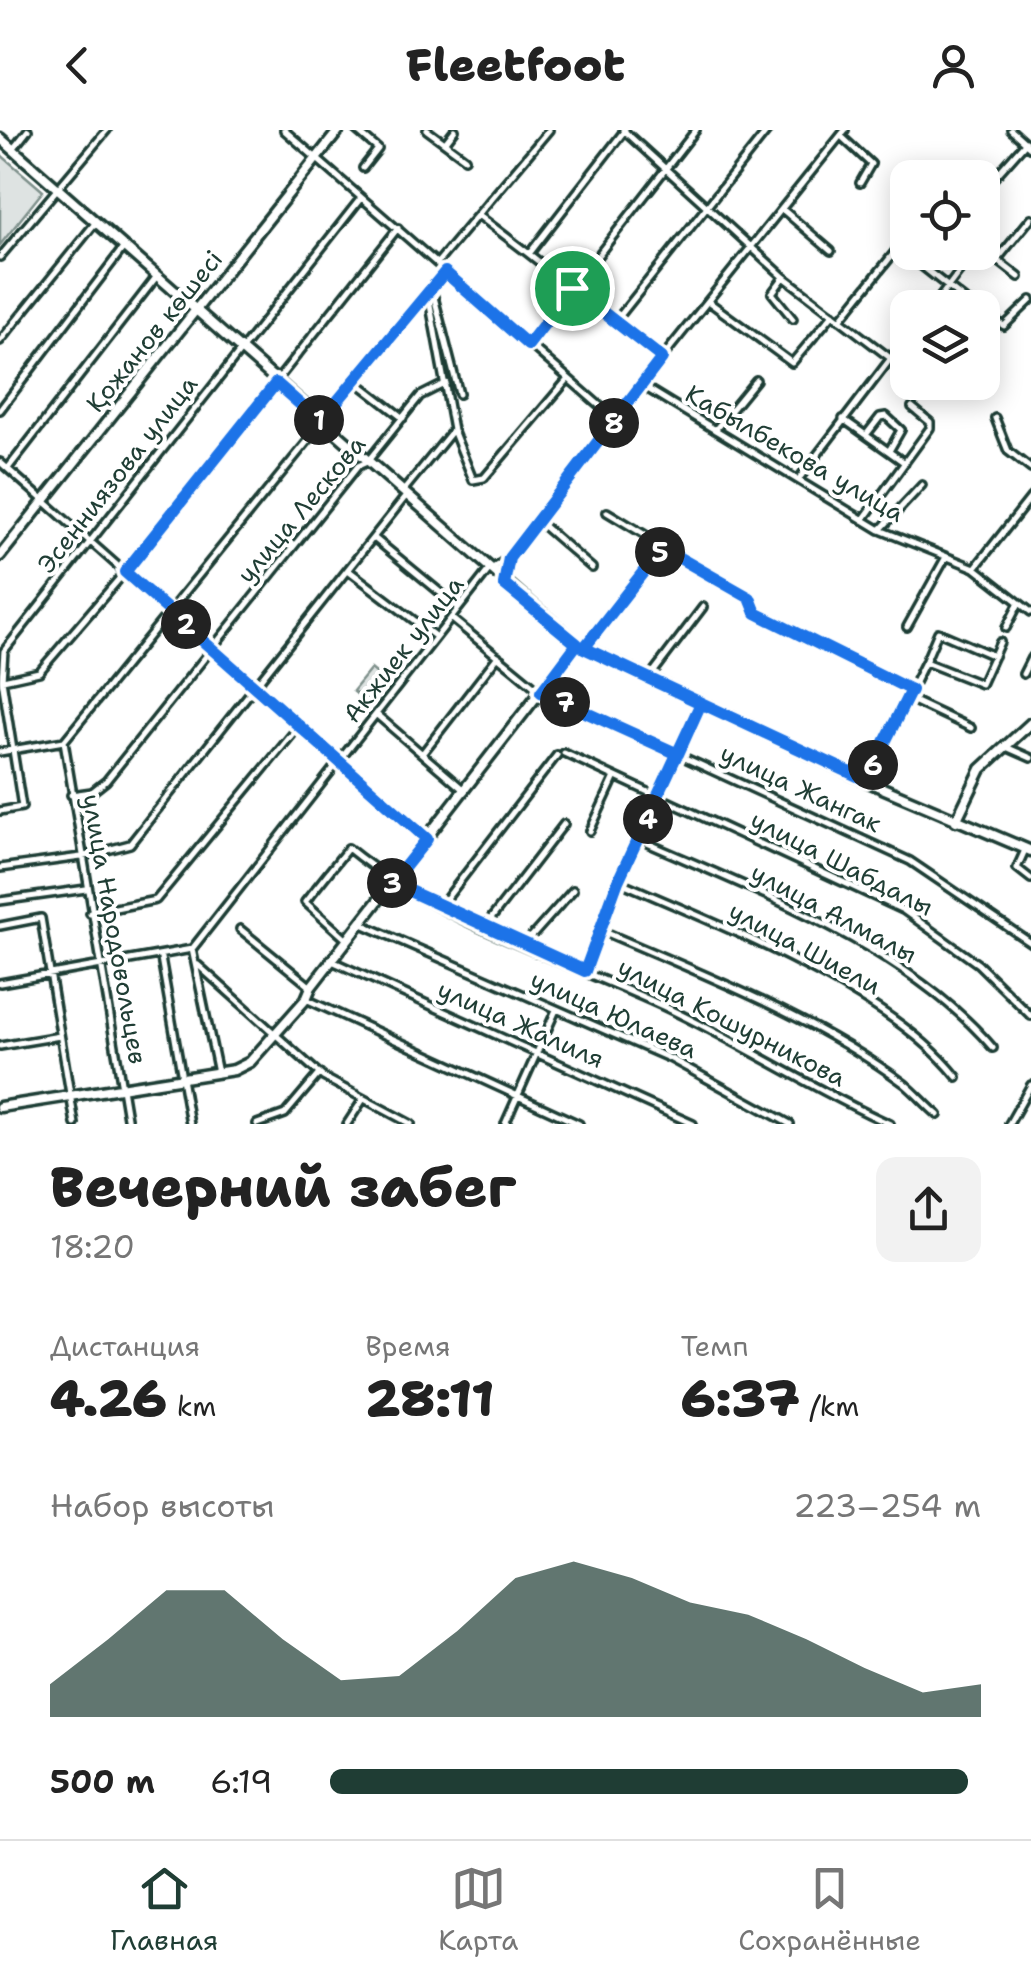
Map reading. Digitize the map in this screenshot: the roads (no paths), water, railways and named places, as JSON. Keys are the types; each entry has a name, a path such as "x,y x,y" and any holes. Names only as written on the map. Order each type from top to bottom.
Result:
{"main road":[{"name":"Қожанов көшесі","path":"0,556 339,130"},
{"path":"0,138 504,584 581,646 956,822 1028,850"},
{"path":"0,1106 218,1073 250,1062 306,1000 311,986 581,646"},
{"path":"956,822 980,770 1031,723"}],"street":[{"path":"13,149 28,130"},
{"path":"0,257 107,130"},
{"path":"284,130 616,420"},
{"path":"356,130 378,149 363,168"},
{"path":"427,130 465,158"},
{"path":"445,144 455,130"},
{"path":"438,262 549,130"},
{"path":"529,254 625,130 784,277 889,358 798,480"},
{"path":"528,345 696,130"},
{"path":"615,322 768,130"},
{"path":"1000,172 1028,145 1011,130"},
{"path":"843,133 871,164 860,183"},
{"name":"Акжиек улица","path":"192,950 488,570 509,558 662,358 843,133"},
{"name":"Эсенниязова улица","path":"0,811 22,807 1,680 4,651 361,198"},
{"path":"782,209 831,251"},
{"path":"478,215 662,358"},
{"path":"1020,277 996,260 1031,218"},
{"path":"0,341 96,222"},
{"path":"1,680 39,672 125,572 398,228"},
{"path":"0,410 124,247"},
{"path":"840,320 890,258"},
{"path":"924,270 947,290 961,270"},
{"path":"0,752 64,741 353,380 445,272"},
{"path":"8,468 157,276"},
{"path":"784,277 772,293 793,319"},
{"path":"430,292 453,430 468,475 476,482 484,478 568,379"},
{"path":"430,292 459,394"},
{"path":"1000,323 1004,326 1031,300"},
{"path":"709,302 792,363 833,314"},
{"path":"353,380 403,418"},
{"path":"715,430 756,380"},
{"name":"улица Лескова","path":"71,795 101,786 358,466 367,462 420,396 446,383"},
{"name":"Кабылбекова улица","path":"642,386 880,530 975,568 1018,606 1031,612"},
{"path":"863,520 930,428 930,422 912,407"},
{"path":"866,435 880,416 886,416 902,430 889,452"},
{"path":"994,418 1008,451 1031,469"},
{"path":"843,419 904,462"},
{"path":"0,868 80,857 130,844 374,538 453,430"},
{"path":"0,462 427,839"},
{"path":"880,530 922,485"},
{"path":"975,568 1031,496"},
{"path":"607,512 750,598 756,613 911,690"},
{"path":"538,522 592,568"},
{"path":"374,538 459,608"},
{"path":"581,646 662,548"},
{"path":"907,628 946,557"},
{"path":"504,584 509,558"},
{"path":"348,570 436,637"},
{"path":"1006,628 1018,606"},
{"path":"649,678 704,607"},
{"name":"улица Жангак","path":"451,618 541,692 932,873 1031,943"},
{"path":"866,780 938,632 994,656"},
{"path":"925,662 981,684 1000,642"},
{"path":"422,754 498,656"},
{"path":"1023,674 1031,658"},
{"path":"906,698 971,728"},
{"path":"585,971 618,881 701,703"},
{"path":"377,715 465,791"},
{"path":"90,912 156,900 299,726"},
{"name":"улица Народовольцев","path":"64,741 80,857 128,1124"},
{"path":"1006,746 1031,758"},
{"name":"улица Шабдалы","path":"440,907 561,754 916,918 1001,984 1031,1016"},
{"path":"590,831 615,777"},
{"path":"483,929 564,824"},
{"name":"улица Алмалы","path":"638,839 880,954 964,1014 993,1048"},
{"name":"улица Кошурникова","path":"348,940 305,902 346,848 392,883 483,929 585,971 749,1048 890,1124"},
{"path":"1028,850 1018,868 1031,879"},
{"name":"улица Шиели","path":"618,881 715,924 852,993 916,1035 957,1077"},
{"path":"0,901 86,889"},
{"path":"524,946 573,890"},
{"path":"0,926 41,918 75,1124"},
{"name":"улица Юлаева","path":"362,924 671,1060 790,1124"},
{"path":"240,928 311,986"},
{"path":"600,930 709,977 839,1043 904,1083 938,1116"},
{"path":"0,983 192,950 218,1073"},
{"path":"161,958 190,1124"},
{"name":"улица Жалиля","path":"332,962 694,1124"},
{"path":"198,964 319,1074 362,1101 411,1124"},
{"path":"306,1000 578,1124"},
{"path":"505,1124 556,1010"},
{"path":"0,1046 60,1036"},
{"path":"256,1124 284,1114 319,1074"},
{"path":"1009,1124 1031,1085"},
{"path":"347,1124 362,1101"}]}
